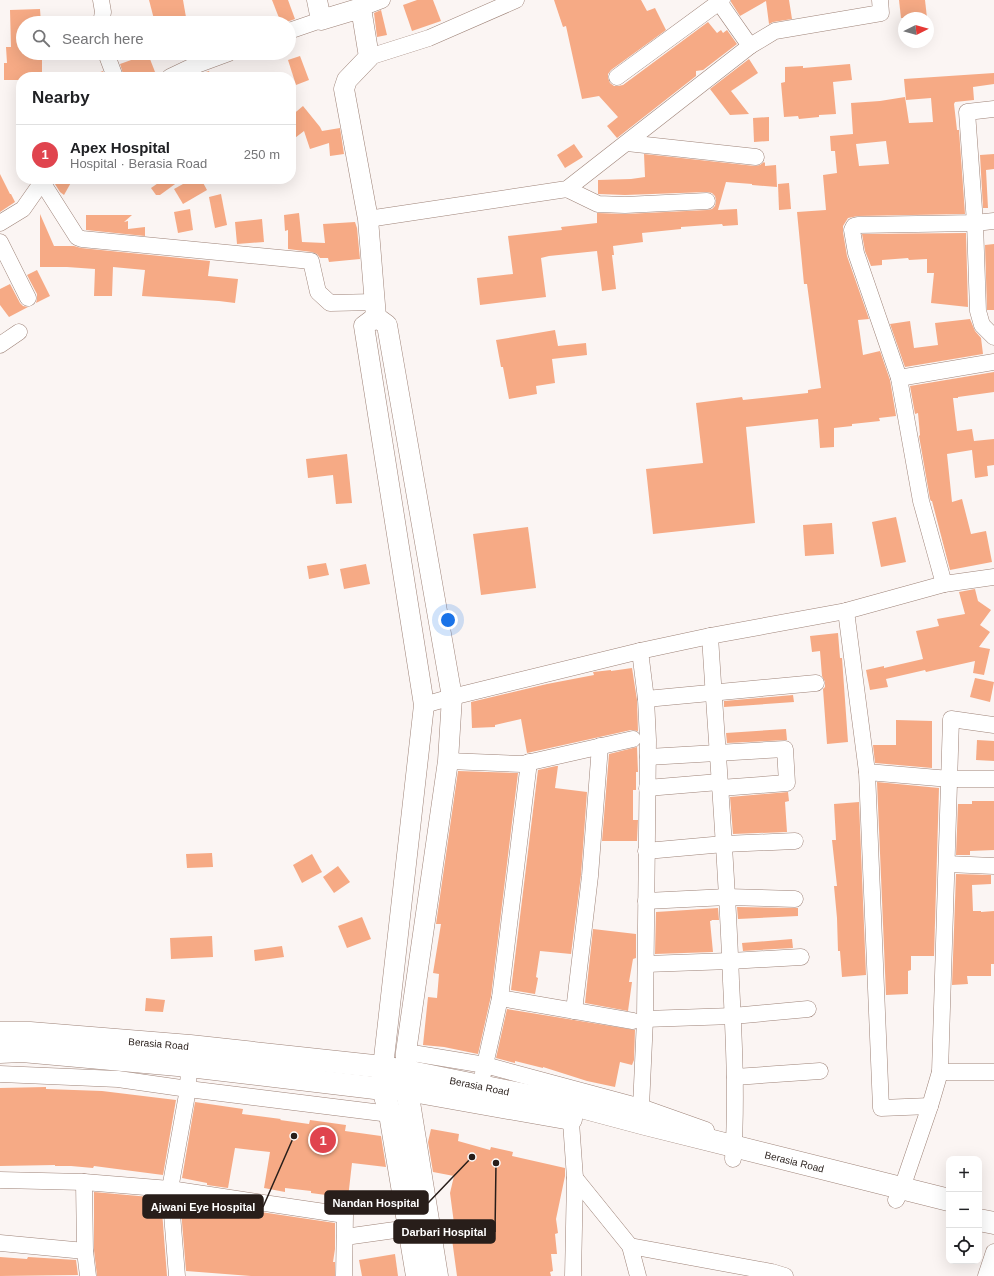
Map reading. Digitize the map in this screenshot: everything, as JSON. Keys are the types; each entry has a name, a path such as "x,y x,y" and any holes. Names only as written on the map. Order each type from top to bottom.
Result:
{"main road":[{"name":"Berasia Road","path":"0,1033 30,1033 190,1046 383,1067 481,1085 570,1112 645,1124 899,1194 946,1212"},
{"name":"Berasia Road","path":"0,1052 22,1051 189,1066 383,1089 406,1071"},
{"path":"383,1067 383,1089 390,1114 417,1276"},
{"path":"406,1071 437,1276"},
{"name":"Berasia Road","path":"899,1194 946,1200"},
{"path":"982,1207 994,1210"},
{"path":"982,1221 994,1223"}],"street":[{"path":"101,0 102,16"},
{"path":"317,0 321,20"},
{"path":"296,28 382,0"},
{"path":"406,1071 448,760 452,697 387,325 376,309 368,219 344,89 347,80 369,56 429,38 516,0"},
{"path":"368,219 567,190 750,46 775,31 881,13 880,0"},
{"path":"617,76 721,1 750,46"},
{"path":"361,8 369,56"},
{"path":"109,60 113,72"},
{"path":"180,72 210,60"},
{"path":"994,109 967,112 975,223 978,311 982,325 994,337"},
{"path":"626,143 756,157"},
{"path":"0,223 23,209 41,184"},
{"path":"45,184 77,237 82,239 311,261 318,292 330,303 376,309"},
{"path":"567,190 598,204 625,205 706,201"},
{"path":"944,584 921,500 899,378 856,253 852,230 854,226 858,225 994,222"},
{"path":"0,242 28,298"},
{"path":"376,309 364,326 424,705 383,1067"},
{"path":"0,346 20,332"},
{"path":"899,378 994,362"},
{"path":"424,705 640,651 710,636 846,611 944,584 994,577"},
{"path":"846,611 867,772 881,1108 930,1106"},
{"path":"529,762 500,998 481,1085 641,1107 734,1149 733,1016 724,844 710,636"},
{"path":"640,651 646,699 648,757 646,964 639,1020 641,1107"},
{"path":"646,699 816,683"},
{"path":"899,1194 930,1106 940,1072 951,719 994,725"},
{"path":"448,760 522,764 633,739"},
{"path":"574,1011 590,876 600,746"},
{"path":"647,788 787,782 785,749 648,757"},
{"path":"867,772 950,779 994,779"},
{"path":"646,851 724,844 795,842"},
{"path":"947,864 994,866"},
{"path":"646,901 727,897 795,899"},
{"path":"646,964 730,961 801,956"},
{"path":"500,998 574,1011 639,1020 733,1016 808,1010"},
{"path":"177,1276 170,1189 188,1089 189,1066"},
{"path":"734,1077 820,1071"},
{"path":"940,1072 994,1072"},
{"path":"0,1074 118,1078 188,1089 390,1114"},
{"path":"570,1112 575,1178 573,1276"},
{"path":"575,1178 630,1246 638,1276"},
{"path":"0,1180 84,1182 170,1189 345,1215 344,1276"},
{"path":"84,1182 85,1251 88,1276"},
{"path":"345,1237 409,1228"},
{"path":"0,1243 85,1251"},
{"path":"630,1246 776,1275"},
{"path":"986,1276 994,1252"}],"building":[{"path":"149,0 183,0 186,16 153,16"},
{"path":"272,0 288,0 294,16 278,16"},
{"path":"417,0 433,0 441,21 412,31 403,5"},
{"path":"554,0 641,0 647,11 655,8 666,30 611,70 608,74 608,78 610,83 614,86 623,85 708,22 717,33 721,30 723,33 727,30 737,44 703,70 696,71 696,76 617,138 607,126 618,117 599,96 582,99 566,26 563,27"},
{"path":"731,0 789,0 792,19 769,24 766,1 740,16"},
{"path":"899,0 925,0 926,12 900,12"},
{"path":"40,9 40,16 16,16 16,60 42,60 42,72 16,72 16,80 4,80 4,63 7,63 6,47 11,47 10,10"},
{"path":"381,10 387,35 377,37 374,13"},
{"path":"300,56 309,80 296,85 296,72 292,72 288,60 296,60 296,57"},
{"path":"749,59 758,73 731,91 749,114 730,115 710,89"},
{"path":"131,60 150,60 155,72 122,72 120,64"},
{"path":"850,64 852,80 833,82 836,114 819,115 819,117 799,119 798,116 784,117 781,83 785,82 785,67 803,66 803,68"},
{"path":"994,73 994,84 973,87 974,100 955,102 954,104 957,130 959,130 965,214 858,216 848,218 843,226 847,256 869,319 858,320 863,355 880,351 890,380 896,416 879,418 880,421 852,424 852,426 834,428 834,447 820,448 818,419 746,427 755,523 653,534 646,469 703,463 696,403 742,397 743,400 808,393 808,390 821,388 807,284 804,284 797,212 826,210 823,175 837,173 835,151 831,151 830,136 853,134 851,103 880,101 905,97 909,123 933,122 931,98 906,100 904,79","holes":["886,141 889,164 859,166 856,144"]},
{"path":"303,106 322,131 340,128 344,154 330,156 329,143 310,149 304,131 296,137 296,112"},
{"path":"769,117 769,141 754,142 753,118"},
{"path":"574,144 583,157 565,168 557,155"},
{"path":"644,154 755,166 764,162 765,166 776,165 777,187 726,182 718,210 737,209 738,225 723,226 722,224 681,227 681,229 642,233 643,242 613,246 614,255 612,255 616,289 602,291 597,251 549,256 541,258 546,297 480,305 477,278 513,274 508,236 562,230 561,227 597,223 597,213 625,214 707,210 712,209 715,206 715,196 712,193 707,192 625,195 598,194 598,180 645,177"},
{"path":"994,154 994,169 986,170 988,208 983,208 980,155"},
{"path":"0,174 15,202 0,212"},
{"path":"789,183 791,209 779,210 778,184"},
{"path":"55,184 70,184 64,195"},
{"path":"157,184 175,184 160,195 156,195 151,188"},
{"path":"183,184 204,184 207,190 183,204 174,189"},
{"path":"221,194 227,225 215,228 209,197"},
{"path":"190,209 193,230 178,233 174,212"},
{"path":"299,213 302,242 325,243 323,224 355,222 360,259 329,262 328,258 320,258 317,254 312,252 288,249 288,230 285,231 284,215"},
{"path":"40,214 54,246 74,246 81,248 210,261 208,276 238,279 235,303 142,296 145,270 113,267 112,296 94,296 95,269 40,267"},
{"path":"86,215 132,215 124,222 128,221 128,229 145,227 145,236 86,230"},
{"path":"262,219 264,242 237,244 235,222"},
{"path":"966,233 968,307 931,303 934,273 927,273 927,259 909,260 908,258 882,260 882,265 871,266 865,251 862,234"},
{"path":"994,244 994,310 987,310 985,245"},
{"path":"37,270 50,296 36,303 37,294 27,275"},
{"path":"10,284 20,303 23,306 28,307 9,317 0,305 0,289"},
{"path":"970,319 975,331 981,338 983,354 905,367 890,324 910,321 914,348 938,345 935,323"},
{"path":"555,330 558,346 586,343 587,355 552,359 555,383 536,386 537,394 509,399 496,340"},
{"path":"994,372 994,392 953,398 957,431 972,429 974,441 994,439 994,465 987,466 988,476 975,478 972,450 947,454 952,502 962,499 971,534 986,531 992,562 950,570 932,501 930,499 919,436 918,413 915,414 910,386"},
{"path":"347,454 352,503 336,504 333,475 308,478 306,459"},
{"path":"896,517 906,562 881,567 872,522"},
{"path":"832,523 834,554 805,556 803,525"},
{"path":"528,527 536,588 481,595 473,534"},
{"path":"326,563 329,575 309,579 307,566"},
{"path":"366,564 370,584 344,589 340,569"},
{"path":"975,589 978,601 991,610 980,625 990,632 979,647 990,649 984,675 973,673 975,661 886,679 888,687 870,690 866,670 884,666 884,668 923,659 916,631 939,626 937,619 965,614 959,592"},
{"path":"838,633 840,658 842,658 848,742 827,744 823,689 825,687 825,682 822,676 820,651 812,652 810,636"},
{"path":"632,668 637,700 638,731 631,730 527,753 521,719 495,725 495,727 472,728 471,702 547,684 594,675 593,672"},
{"path":"975,678 994,682 990,702 970,697"},
{"path":"793,695 794,702 724,707 724,701"},
{"path":"896,720 932,721 932,768 875,763 873,745 896,745"},
{"path":"786,729 787,740 727,743 726,733"},
{"path":"977,740 994,741 994,761 976,760"},
{"path":"637,747 638,772 636,772 636,790 633,790 633,820 638,820 637,841 602,841 609,754"},
{"path":"558,766 555,788 587,792 581,875 571,954 540,951 535,994 511,990 538,770"},
{"path":"458,771 518,773 491,996 478,1054 444,1047 423,1045 428,997 437,998 439,974 433,973 441,924 436,924"},
{"path":"877,782 939,788 934,956 911,956 911,970 908,971 908,994 886,995"},
{"path":"788,792 789,801 785,802 787,832 733,834 730,797"},
{"path":"972,801 994,801 994,850 970,851 970,855 956,855 958,804 972,804"},
{"path":"859,802 866,975 842,977 840,951 838,951 834,886 837,886 832,840 836,840 834,804"},
{"path":"212,853 213,867 187,868 186,854"},
{"path":"312,854 322,872 302,883 293,865"},
{"path":"338,866 350,882 334,893 323,877"},
{"path":"956,874 991,875 991,884 972,885 973,911 994,911 994,964 991,964 991,976 967,976 968,984 952,985"},
{"path":"737,907 798,908 798,916 738,919"},
{"path":"718,908 719,920 710,921 713,952 655,954 656,912"},
{"path":"362,917 371,939 347,948 338,926"},
{"path":"593,929 636,934 636,958 633,959 629,982 632,982 628,1011 585,1003"},
{"path":"212,936 213,957 171,959 170,938"},
{"path":"792,939 793,948 743,951 742,943"},
{"path":"282,946 284,957 255,961 254,950"},
{"path":"146,998 165,1000 163,1012 145,1011"},
{"path":"507,1009 635,1030 634,1060 632,1065 620,1062 615,1087 587,1081 543,1067 515,1061 515,1063 496,1058"},
{"path":"46,1087 46,1089 102,1091 176,1100 163,1175 94,1166 93,1168 55,1165 0,1166 0,1088"},
{"path":"195,1102 243,1109 242,1114 281,1119 280,1120 309,1124 310,1120 346,1125 345,1131 381,1136 386,1167 352,1163 348,1198 311,1193 311,1191 285,1188 285,1192 264,1188 270,1152 235,1148 228,1188 207,1185 207,1183 182,1178"},
{"path":"431,1129 459,1134 458,1141 490,1150 491,1147 513,1152 512,1156 565,1168 565,1176 556,1219 558,1233 555,1234 557,1254 551,1254 553,1271 550,1272 551,1276 457,1276 451,1232 455,1231 450,1193 454,1176 433,1172 428,1142"},
{"path":"94,1192 161,1198 167,1276 97,1276 94,1250"},
{"path":"185,1201 335,1223 335,1249 333,1262 335,1262 335,1276 251,1276 186,1271 181,1210 184,1210"},
{"path":"395,1254 398,1276 362,1276 359,1260"},
{"path":"0,1257 76,1260 78,1275 0,1276"}],"place":[{"name":"Ajwani Eye Hospital","path":"294,1136"},
{"name":"Apex Hospital","path":"323,1140"},
{"name":"Nandan Hospital","path":"472,1157"},
{"name":"Darbari Hospital","path":"496,1163"}]}
